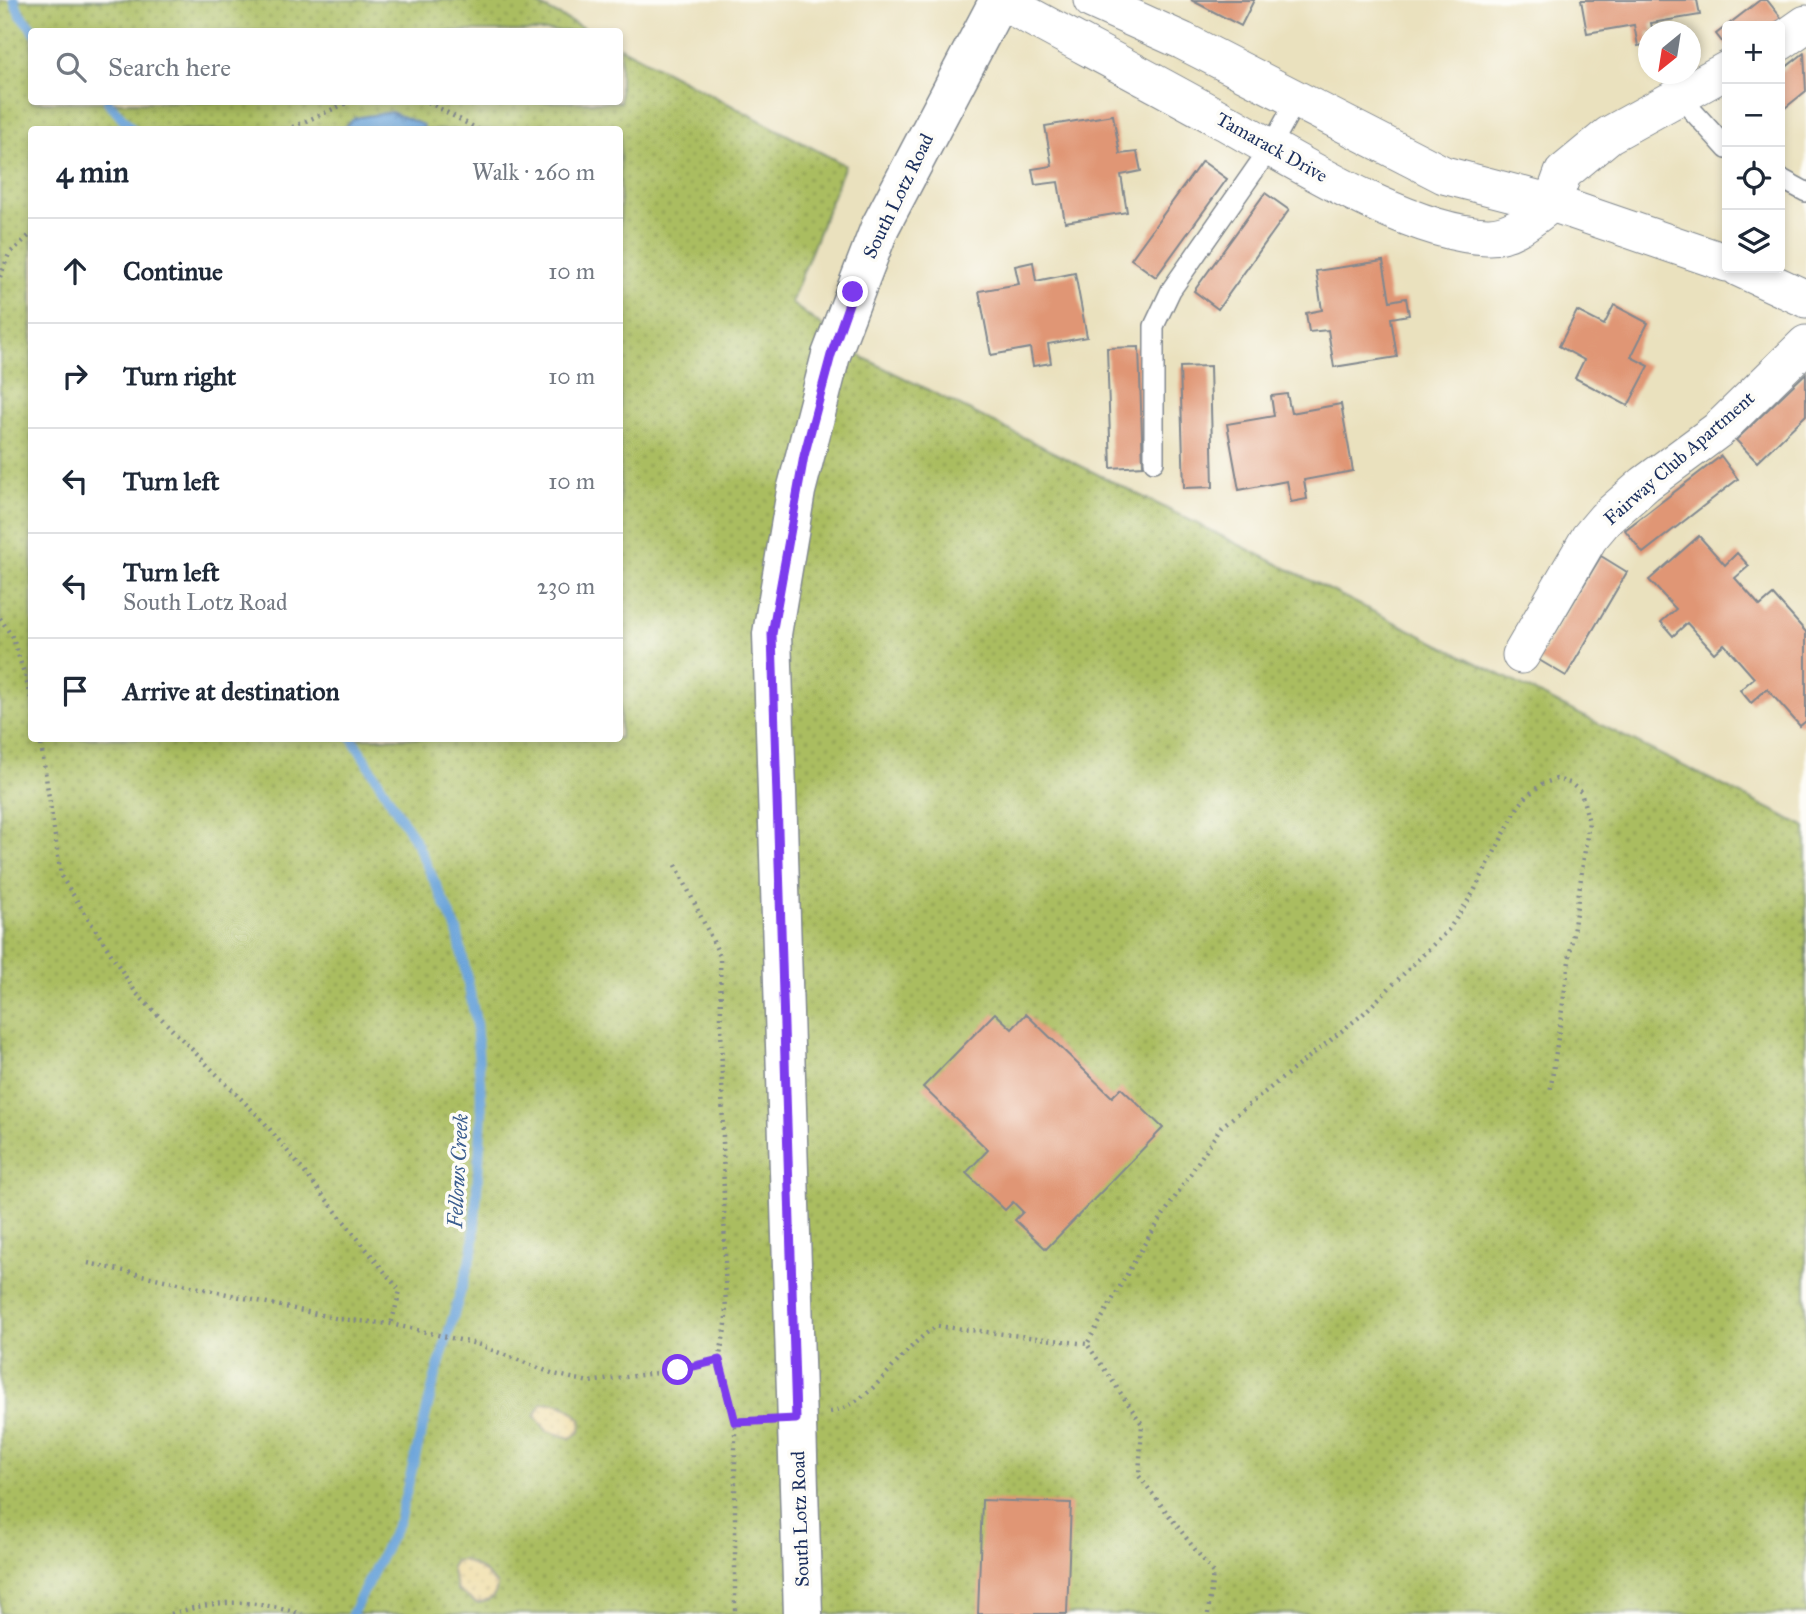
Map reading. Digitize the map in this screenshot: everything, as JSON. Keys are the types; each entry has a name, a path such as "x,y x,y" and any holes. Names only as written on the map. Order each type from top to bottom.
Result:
{"street":[{"name":"Tamarack Drive","path":"999,0 1270,148 1385,206 1439,226 1488,236 1511,232 1552,203"},
{"name":"South Lotz Road","path":"803,1614 772,634 796,491 821,390 844,317 880,227 999,0"},
{"path":"1092,0 1444,174 1552,203 1722,262"},
{"path":"1785,39 1806,24"},
{"path":"1552,203 1563,173 1609,135 1722,73"},
{"path":"1750,273 1806,299"},
{"name":"Fairway Club Apartment","path":"1521,655 1589,538 1605,519 1645,484 1717,430 1806,344"}],"lane":[{"path":"1679,96 1725,147"},
{"path":"1154,462 1154,326 1171,290 1270,148 1297,99"},
{"path":"1785,181 1806,192"}],"path":[{"path":"295,126 342,105"},
{"path":"434,105 473,126"},
{"path":"0,277 9,254 28,237"},
{"path":"0,618 13,638 28,686"},
{"path":"41,742 61,876 136,993 264,1122 400,1292 391,1324"},
{"path":"1087,1344 1145,1243 1222,1127 1363,1014 1449,929 1473,893 1518,807 1542,784 1556,779 1570,783 1581,792 1589,822 1550,1093"},
{"path":"676,865 720,956 726,1324 719,1360 735,1422 735,1614"},
{"path":"89,1262 339,1320 391,1324 477,1344 554,1374 589,1382 678,1370 719,1360"},
{"path":"735,1422 796,1419 844,1409 867,1394 921,1336 937,1326 1087,1344 1142,1424 1139,1476 1213,1573 1208,1614"},
{"path":"171,1614 209,1602 260,1602 302,1614"}],"green space":[{"path":"0,0 529,0 583,28 28,28 28,105 623,105 623,49 845,165 791,303 866,359 1806,827 1806,1614 0,1614"}],"sand":[{"path":"542,1403 559,1404 573,1412 581,1420 580,1432 570,1438 547,1431 535,1416"},
{"path":"463,1560 482,1570 497,1585 491,1599 476,1603 457,1590 451,1567 455,1561"}],"water":[{"path":"391,112 423,126 346,126 355,118"}],"building":[{"path":"1191,0 1254,0 1241,26"},
{"path":"1581,0 1697,0 1700,15 1663,21 1638,21 1638,46 1634,25 1587,33"},
{"path":"1760,0 1767,0 1783,20 1782,21 1733,21"},
{"path":"1722,29 1722,42 1716,34"},
{"path":"1804,53 1806,91 1785,108 1785,84 1785,68"},
{"path":"1113,115 1120,154 1137,152 1141,171 1121,175 1127,212 1065,222 1058,182 1035,185 1032,169 1052,166 1045,126"},
{"path":"1202,161 1227,179 1156,277 1131,259"},
{"path":"1265,193 1289,210 1218,309 1194,291"},
{"path":"1383,261 1390,301 1406,298 1409,315 1391,318 1397,357 1334,367 1328,330 1309,332 1306,313 1322,310 1316,271"},
{"path":"1033,262 1036,281 1075,273 1087,337 1048,344 1051,363 1033,366 1030,348 991,355 979,291 1019,284 1015,266"},
{"path":"1614,305 1648,323 1631,357 1649,366 1628,406 1575,378 1584,360 1559,346 1577,311 1604,325"},
{"path":"1139,347 1143,466 1111,468 1107,348"},
{"path":"1210,366 1213,487 1184,488 1180,367"},
{"path":"1806,373 1806,415 1757,462 1736,440"},
{"path":"1287,394 1291,413 1341,404 1353,471 1304,480 1307,499 1291,502 1287,481 1239,490 1227,424 1274,416 1271,396"},
{"path":"1721,456 1738,479 1643,553 1625,530"},
{"path":"1699,536 1725,565 1737,553 1749,566 1735,578 1760,606 1773,595 1806,632 1806,721 1800,726 1767,689 1751,703 1740,690 1754,678 1724,644 1714,653 1687,623 1673,636 1661,622 1676,609 1649,580"},
{"path":"1601,556 1627,572 1566,676 1539,660"},
{"path":"995,1013 1012,1029 1026,1014 1112,1097 1121,1088 1163,1128 1046,1249 1015,1220 1023,1212 1013,1202 1005,1210 966,1173 988,1150 923,1087"},
{"path":"982,1500 1071,1503 1067,1614 978,1614"}],"waterway":[{"name":"Fellows Creek","path":"14,0 20,14 32,28"},
{"name":"Fellows Creek","path":"111,105 129,126"},
{"name":"Fellows Creek","path":"352,1614 399,1521 435,1378 473,1250 482,1113 476,1022 457,930 417,844 354,742"}],"route":[{"path":"678,1370 719,1360 727,1400 735,1422 796,1419 772,634 804,456 831,355 853,292"}]}
